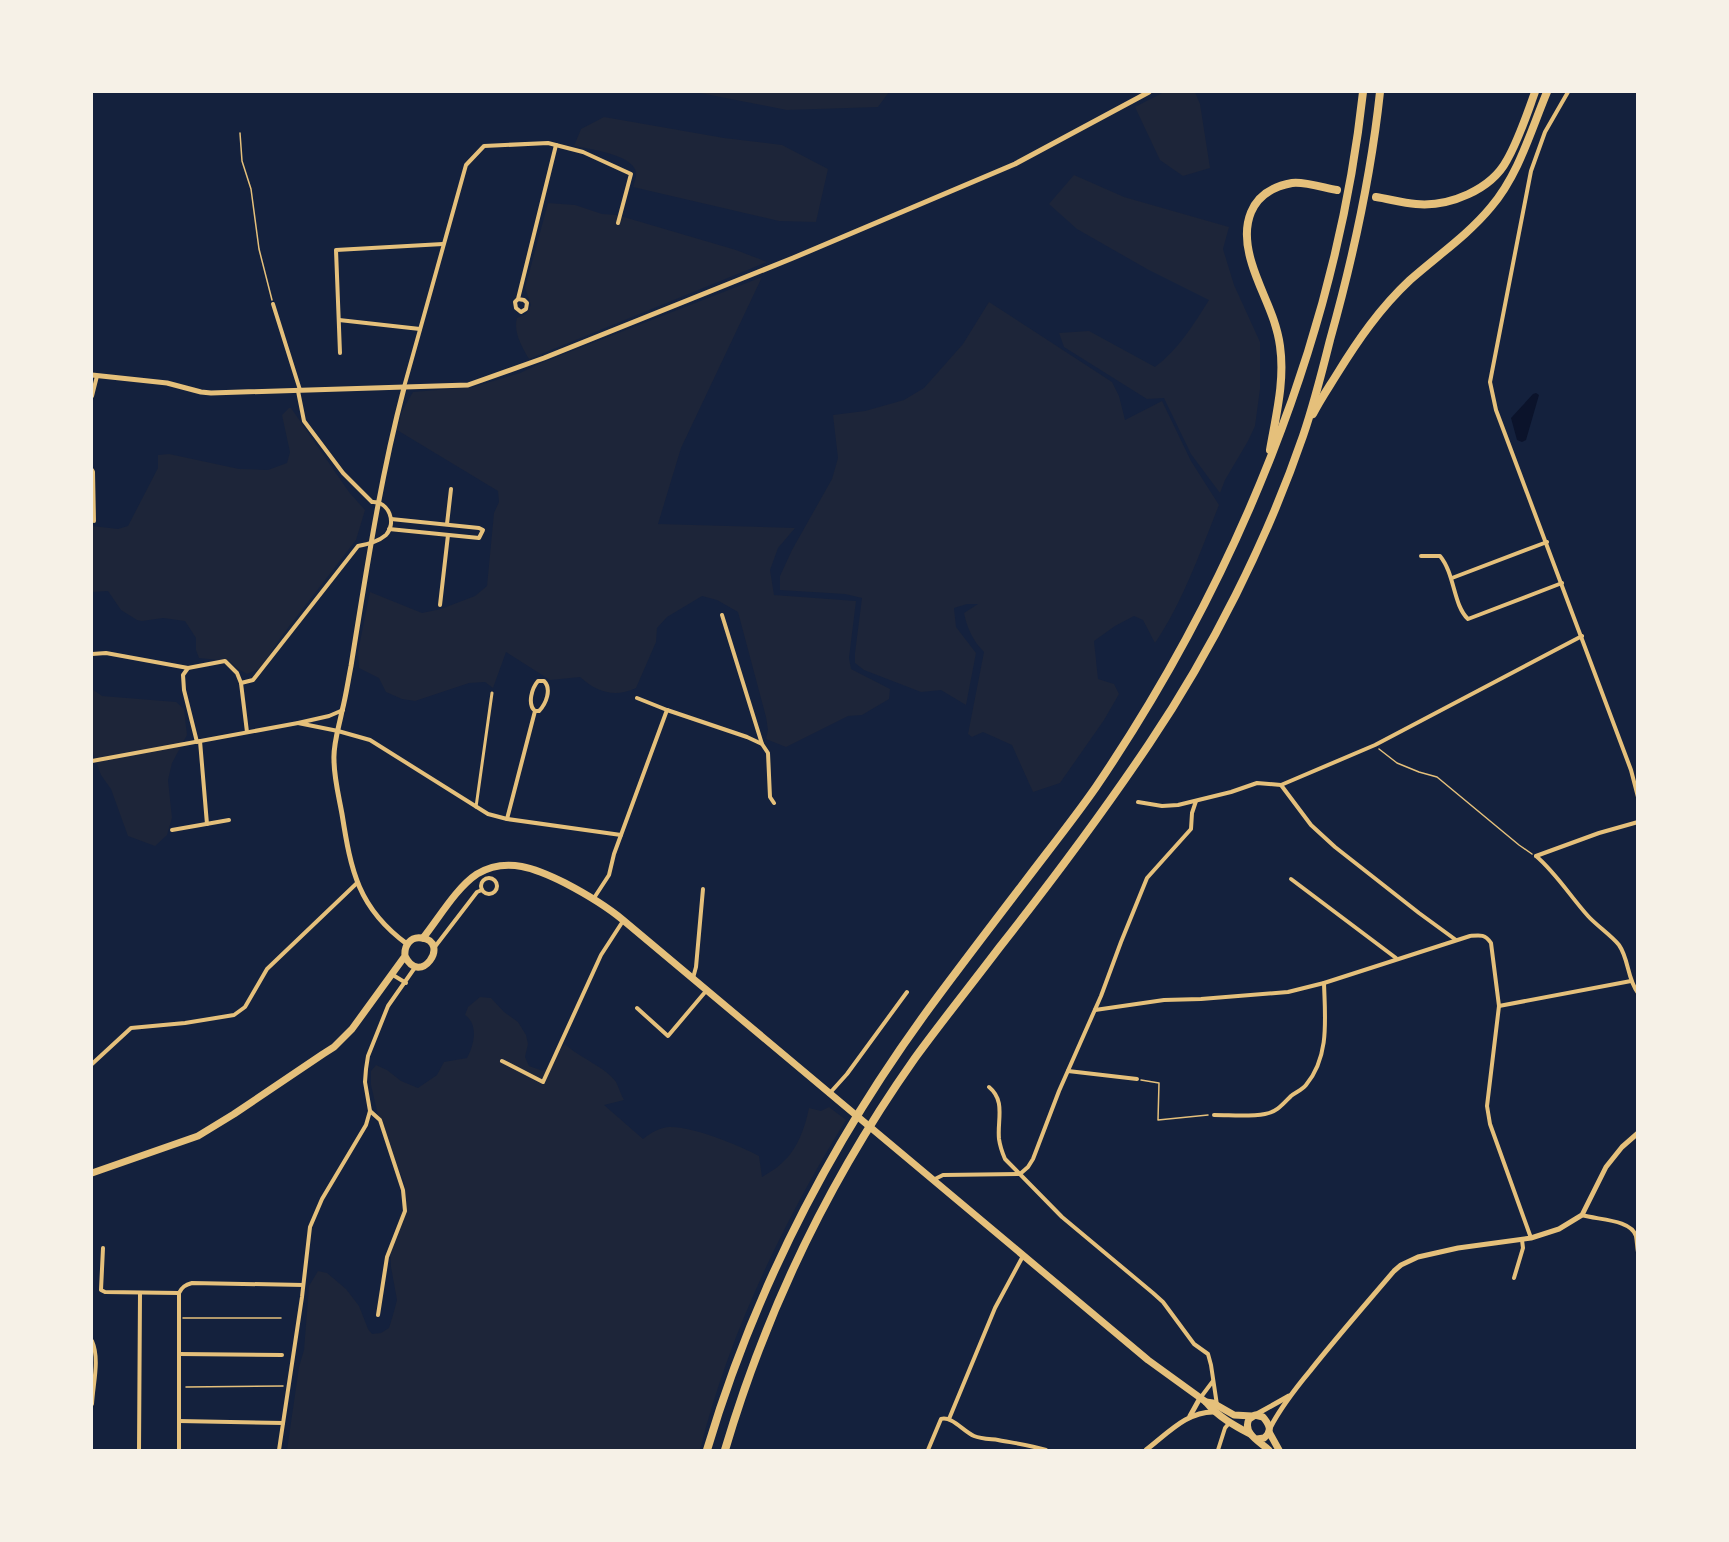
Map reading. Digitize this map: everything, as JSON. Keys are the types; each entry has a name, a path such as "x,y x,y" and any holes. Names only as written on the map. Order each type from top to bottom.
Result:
{"highway":[{"path":"707,1450 732,1373 759,1304 800,1215 831,1158 917,1025 1070,824 1118,754 1186,638 1264,477 1310,348 1323,302 1346,203 1363,92"},
{"path":"1304,434 1354,249 1370,168 1380,92"},
{"path":"1376,197 1416,204 1440,204 1464,196 1488,182 1507,161 1535,92"},
{"path":"725,1450 749,1377 779,1300 816,1222 848,1164 915,1058 1099,816 1163,722 1250,565 1319,402 1369,324 1407,283 1465,234 1492,206 1514,172 1547,92"},
{"path":"1264,477 1280,400 1282,361 1278,331 1251,263 1246,233 1249,214 1258,200 1274,189 1293,183 1337,190"}],"main road":[{"path":"423,938 460,889 476,875 496,866 511,865 537,870 594,898 1148,1360 1203,1400 1213,1403 1230,1422 1257,1439 1269,1450"},
{"path":"92,1173 198,1136 334,1047 352,1029 393,975 405,956 407,944 414,938 423,938 434,948 430,962 421,967 411,964 405,956"},
{"path":"1217,1409 1234,1415 1263,1417 1279,1450"},
{"path":"1250,1434 1246,1426 1248,1419 1254,1416"},
{"path":"1257,1439 1264,1438 1270,1430"}],"street":[{"path":"92,396 94,375 167,383 201,392 468,385 555,354 793,258 1015,164 1149,92"},
{"path":"1568,92 1545,132 1531,171 1490,382 1496,410 1582,636 1631,770 1638,797"},
{"path":"407,944 382,922 367,903 357,883 349,859 334,762 393,429 466,165 484,146 548,143 583,153 631,174 618,223"},
{"path":"518,299 556,145"},
{"path":"340,353 336,250 443,244"},
{"path":"242,683 254,680 358,546 379,540 387,533 391,519 385,506 379,502 372,502 343,473 304,421 299,391 273,304"},
{"path":"339,320 420,329"},
{"path":"92,470 94,522"},
{"path":"447,524 451,489"},
{"path":"389,529 479,538 483,530 391,519"},
{"path":"440,605 448,535"},
{"path":"1452,578 1547,542"},
{"path":"1422,556 1440,556 1444,561 1452,578 1462,613 1468,619 1562,583"},
{"path":"722,615 762,744 768,753 770,797 774,804"},
{"path":"1138,802 1162,806 1178,805 1232,792 1257,783 1281,785 1375,745 1582,636"},
{"path":"92,654 106,653 188,668 225,662 237,673 242,683 247,732"},
{"path":"188,668 183,675 184,690 198,742 207,824"},
{"path":"538,681 544,681 548,684 549,690 543,708 535,711 531,704 534,686 538,681"},
{"path":"476,807 492,693"},
{"path":"637,698 762,744"},
{"path":"92,761 328,717 343,710"},
{"path":"594,898 609,875 621,835 667,710"},
{"path":"507,819 535,711"},
{"path":"298,723 370,740 488,814 507,819 621,835"},
{"path":"1281,785 1311,825 1335,847 1456,940"},
{"path":"933,1180 943,1175 1020,1174 1028,1167 1095,1010 1147,878 1191,829 1192,813 1196,801"},
{"path":"172,830 229,820"},
{"path":"1536,856 1599,833 1638,822"},
{"path":"1536,856 1546,864 1588,916 1619,945 1631,981 1638,993"},
{"path":"486,879 493,880 496,884 493,893 485,893 482,890 482,882 486,879"},
{"path":"1291,879 1397,958"},
{"path":"92,1064 131,1028 185,1023 234,1015 245,1007 267,969 357,883"},
{"path":"692,978 696,968 703,889"},
{"path":"434,948 477,892 482,890"},
{"path":"502,1061 543,1082 602,955 623,920"},
{"path":"1095,1010 1164,1000 1288,992 1324,983 1456,940 1481,934 1487,937 1491,943 1500,1006 1487,1106 1490,1124 1531,1238"},
{"path":"279,1450 307,1245 315,1215 322,1198 366,1125 370,1111 365,1082 368,1056 388,1006 416,966"},
{"path":"393,975 406,983"},
{"path":"1500,1006 1631,981"},
{"path":"1214,1115 1266,1114 1278,1110 1292,1095 1305,1086 1318,1063 1323,1047 1326,1030 1324,983"},
{"path":"637,1008 668,1036 707,990"},
{"path":"829,1094 847,1074 907,992"},
{"path":"1068,1071 1137,1079"},
{"path":"989,1087 994,1091 1000,1104 999,1138 1005,1159 1062,1217 1162,1302 1194,1344 1208,1354 1217,1409 1190,1416"},
{"path":"370,1111 380,1120 403,1190 405,1211 387,1257 378,1315"},
{"path":"1270,1430 1277,1414 1320,1358 1401,1265 1418,1257 1458,1248 1522,1240 1559,1229 1582,1215 1606,1167 1638,1133"},
{"path":"1582,1215 1632,1228 1636,1235 1638,1252"},
{"path":"1514,1278 1523,1248 1522,1240"},
{"path":"103,1248 101,1290 105,1292 179,1293"},
{"path":"949,1419 995,1308 1023,1256"},
{"path":"179,1450 179,1293 186,1285 192,1284 303,1285"},
{"path":"139,1450 140,1293"},
{"path":"92,1341 96,1363 92,1404"},
{"path":"179,1354 282,1355"},
{"path":"1146,1450 1190,1416 1203,1400 1213,1381"},
{"path":"1254,1416 1291,1395"},
{"path":"928,1450 940,1419 949,1419 958,1427 977,1437 1046,1450"},
{"path":"179,1421 283,1423"},
{"path":"1218,1450 1225,1428 1230,1422"}],"path":[{"path":"240,133 242,161 251,189 259,249 273,304"},
{"path":"1375,745 1397,763 1437,777 1519,845 1536,856"},
{"path":"1137,1079 1159,1083 1158,1120 1214,1115"},
{"path":"179,1318 281,1318"},
{"path":"179,1387 289,1386"}],"shaded area":[{"path":"695,92 889,92 878,107 787,110"},
{"path":"1164,92 1195,92 1200,104 1210,168 1183,176 1160,160 1135,107"},
{"path":"604,117 724,138 782,145 828,169 816,222 779,221 633,187 636,172 627,161 609,153 574,146 581,129"},
{"path":"1074,175 1124,197 1229,227 1223,249 1234,285 1260,342 1260,389 1255,426 1220,493 1191,454 1164,398 1147,399 1064,347 1059,333 1089,331 1155,367 1178,345 1209,300 1147,269 1077,229 1049,204"},
{"path":"548,203 575,205 602,214 617,215 736,250 767,262 529,359 519,339 516,323 517,318 526,314 531,305 525,288"},
{"path":"762,277 681,448 658,524 795,528 778,548 770,570 774,595 856,601 849,658 851,669 890,689 889,699 862,715 848,716 786,747 766,739 768,730 766,717 738,612 717,600 702,596 667,617 657,628 656,642 636,688 620,693 599,690 580,677 550,680 506,652 493,688 485,682 469,683 415,701 402,699 386,692 379,678 359,668 358,652 370,592 422,613 441,609 475,596 487,586 494,513 499,502 498,491 397,430 402,411 413,392 473,387 520,373"},
{"path":"989,302 1112,382 1119,396 1125,420 1162,401 1191,461 1219,505 1182,594 1155,643 1143,620 1134,616 1094,641 1098,679 1114,684 1119,694 1104,720 1060,783 1033,792 1012,745 983,732 972,737 968,734 984,652 971,634 964,613 978,604 967,604 954,608 956,627 976,653 966,705 941,690 921,692 864,670 855,663 862,598 845,594 780,590 780,576 792,550 832,479 838,458 833,415 865,411 904,400 924,388 963,344"},
{"path":"1536,393 1539,395 1526,440 1522,442 1517,440 1511,418"},
{"path":"289,408 349,492 365,510 356,540 281,637 261,668 247,674 229,661 199,658 196,638 185,621 163,618 137,620 121,610 108,591 92,592 92,526 118,529 128,526 158,468 158,455 169,454 239,469 268,470 287,463 290,452 282,415"},
{"path":"92,689 102,696 176,702 184,709 187,735 172,763 168,780 172,818 167,835 155,846 128,836 111,789 101,775 92,750"},
{"path":"480,997 491,998 504,1012 518,1022 526,1035 528,1044 525,1057 529,1066 543,1071 565,1044 612,1077 624,1100 604,1105 643,1139 658,1130 669,1127 702,1133 759,1156 762,1177 780,1165 792,1152 803,1131 809,1108 821,1111 829,1107 846,1120 801,1198 760,1280 726,1364 700,1450 287,1450 299,1367 304,1350 309,1286 318,1271 327,1273 346,1289 359,1306 372,1334 381,1333 389,1328 397,1300 390,1246 406,1197 404,1181 380,1124 371,1085 371,1071 376,1065 401,1081 418,1088 437,1075 444,1062 467,1058 472,1047 474,1030 465,1015 468,1007"}]}
